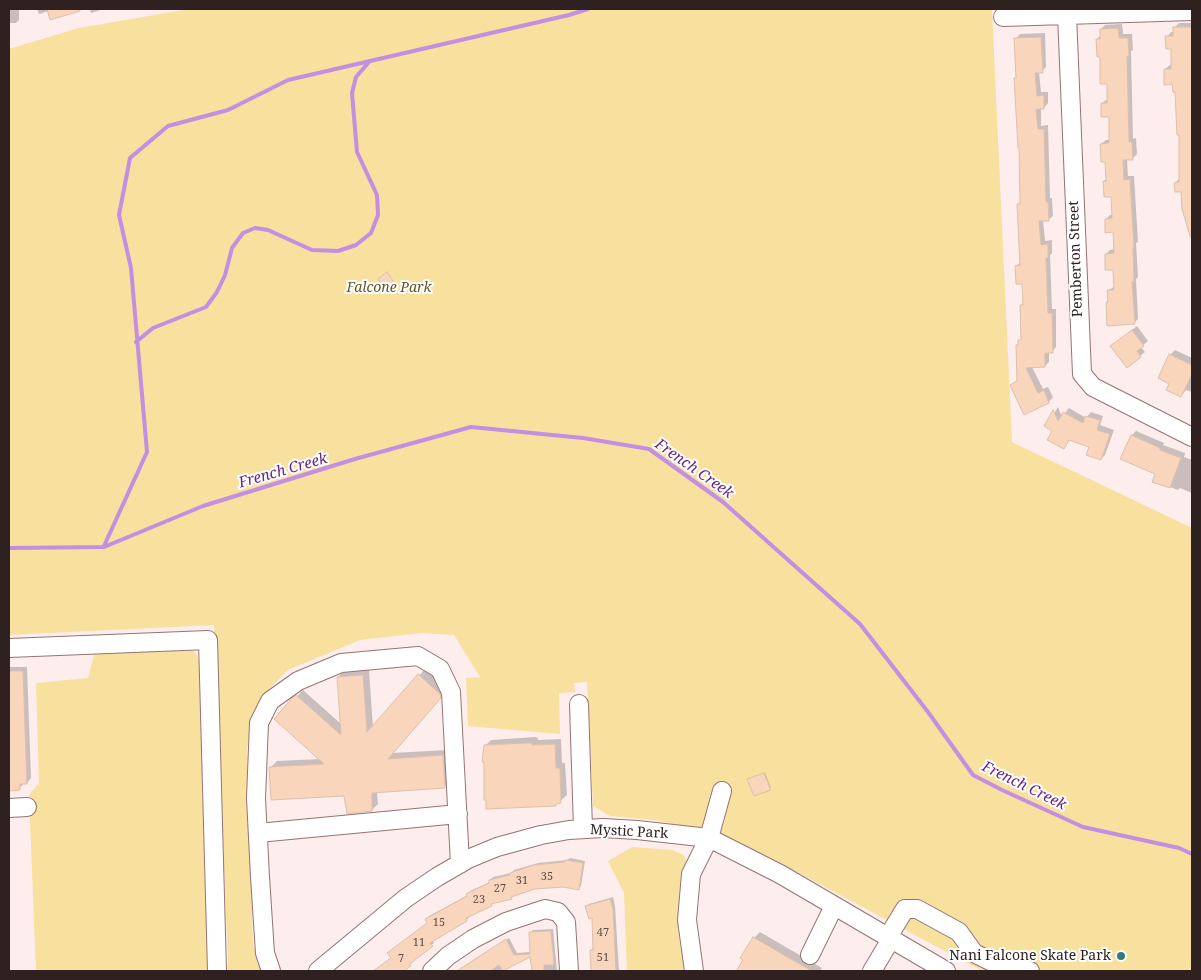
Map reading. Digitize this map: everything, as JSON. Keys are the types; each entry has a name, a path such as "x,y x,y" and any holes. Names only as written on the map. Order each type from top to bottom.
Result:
{"street":[{"path":"1002,18 1192,11"},
{"name":"Pemberton Street","path":"1067,15 1082,374 1093,387 1192,437"},
{"path":"9,648 208,640 217,971"},
{"path":"271,971 265,953 256,798 259,723 270,701 298,681 341,663 418,656 440,669 451,692 460,864"},
{"path":"579,704 583,829"},
{"path":"694,971 687,920 692,874 708,838 722,791"},
{"path":"9,808 28,807"},
{"path":"258,833 458,814"},
{"name":"Mystic Park","path":"318,971 339,965 406,898 460,864 497,847 541,835 602,828 708,838 780,874 946,971"},
{"path":"810,955 834,906"},
{"path":"432,971 448,956 473,939 506,922 545,909 558,912 566,922 569,971"},
{"path":"872,971 905,909 917,909 959,932 974,953 990,962 1016,965 1030,971"}],"green space":[{"name":"Falcone Park","path":"189,9 992,9 1012,442 1192,528 1192,971 982,971 769,857 739,843 690,828 654,820 610,816 593,806 587,682 574,683 575,692 559,693 560,734 468,726 466,678 480,677 454,635 421,633 360,640 288,670 266,692 256,712 247,748 253,944 266,971 227,971 214,625 9,635 9,49 79,28"},
{"path":"189,647 197,655 200,663 212,971 36,971 29,795 39,783 36,683 88,678 95,651"},
{"path":"632,847 673,850 684,855 689,869 686,971 627,971 624,893 608,861"}],"building":[{"path":"47,9 80,9 80,11 50,20"},
{"path":"1173,27 1192,27 1192,235 1190,236 1182,209 1181,192 1175,192 1174,183 1179,182 1179,135 1177,135 1175,92 1173,92 1172,84 1164,85 1164,69 1171,69 1171,49 1166,49 1165,36 1173,36"},
{"path":"1118,28 1119,38 1128,38 1129,142 1132,142 1133,160 1123,160 1124,180 1130,179 1134,248 1134,282 1132,282 1135,324 1107,326 1107,290 1114,290 1113,270 1105,270 1105,254 1114,253 1113,232 1105,233 1105,219 1112,218 1111,197 1104,197 1103,181 1106,181 1105,162 1101,162 1100,144 1109,143 1109,117 1101,117 1101,103 1107,103 1107,84 1100,84 1100,57 1097,57 1096,39 1100,39 1100,29"},
{"path":"1041,37 1043,73 1035,73 1037,96 1044,95 1044,109 1036,109 1038,129 1044,129 1046,202 1048,202 1049,221 1039,221 1041,245 1048,244 1048,258 1046,258 1048,313 1052,313 1053,353 1045,353 1045,367 1026,368 1038,393 1044,390 1049,403 1024,415 1010,385 1017,381 1016,345 1018,345 1018,340 1021,340 1020,305 1023,305 1022,284 1016,284 1015,266 1020,265 1017,204 1020,204 1014,38"},
{"path":"387,272 395,284 386,291 378,279"},
{"path":"1132,330 1144,346 1137,351 1141,357 1127,368 1110,346"},
{"path":"1169,354 1192,365 1192,374 1181,397 1166,390 1169,384 1158,378"},
{"path":"1053,410 1058,421 1063,412 1083,423 1085,416 1100,420 1097,430 1110,434 1101,460 1086,455 1089,447 1069,440 1064,449 1047,440 1052,431 1044,426"},
{"path":"1131,435 1160,448 1160,450 1181,458 1170,488 1152,482 1155,474 1120,459"},
{"path":"9,671 23,671 27,784 20,784 20,790 9,791"},
{"path":"418,674 440,694 441,698 388,759 443,755 445,788 372,793 372,811 347,814 344,796 271,800 269,767 324,764 274,719 292,698 296,695 341,735 337,677 363,675 367,732"},
{"path":"532,743 532,745 555,744 556,768 560,768 561,803 556,804 556,806 486,809 486,800 484,800 484,762 482,762 484,745"},
{"path":"764,773 771,790 754,796 747,779"},
{"path":"566,860 583,863 579,890 563,887 535,889 511,897 512,899 491,904 492,906 466,918 467,921 430,943 433,946 404,971 373,971 391,958 387,953 427,923 425,919 467,896 466,894 489,883 489,880 510,875 510,873 534,865 565,862"},
{"path":"610,899 613,909 616,971 591,971 590,950 593,950 592,918 589,919 585,906"},
{"path":"551,931 554,965 544,965 544,971 532,971 530,957 503,971 499,965 490,971 457,971 506,939 514,955 530,954 529,932"},
{"path":"753,937 812,971 736,971 743,960 740,958"}],"waterway":[{"path":"104,546 147,452 131,268 119,215 130,158 168,126 228,110 288,80 588,9"},
{"path":"136,342 153,328 206,307 217,292 225,275 232,248 243,233 255,228 268,230 312,250 338,251 356,245 371,233 378,215 377,195 357,152 352,93 356,77 369,62"},
{"name":"French Creek","path":"9,548 104,547 203,506 355,459 471,427 583,438 649,449 723,502 860,624 928,712 973,775 1083,827 1179,848 1192,854"}],"place":[{"name":"Nani Falcone Skate Park","path":"1121,956"}]}
